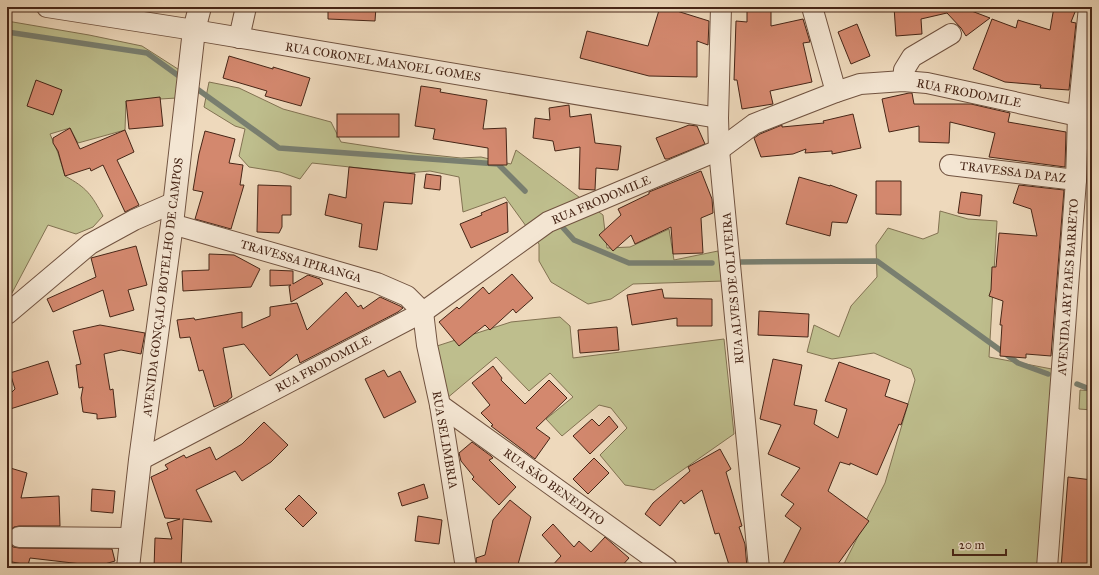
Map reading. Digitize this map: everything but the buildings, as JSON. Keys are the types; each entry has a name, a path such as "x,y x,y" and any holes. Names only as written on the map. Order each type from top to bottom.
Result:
{"street":[{"name":"RUA CORONEL MANOEL GOMES","path":"47,7 194,30 718,118"},
{"name":"AVENIDA GONÇALO BOTELHO DE CAMPOS","path":"128,568 140,460 175,202 194,30 200,7"},
{"path":"240,38 246,7"},
{"name":"RUA ALVES DE OLIVEIRA","path":"722,7 718,118 719,150 759,568"},
{"path":"812,7 836,92"},
{"name":"AVENIDA ARY PAES BARRETO","path":"1047,568 1076,180 1085,118 1089,7"},
{"path":"903,81 904,70 912,57 951,34"},
{"name":"RUA FRODOMILE","path":"140,460 423,312 548,222 719,150 754,124 836,92 860,84 903,81 927,83 1085,118"},
{"name":"TRAVESSA DA PAZ","path":"950,165 1076,180"},
{"path":"7,314 90,244 134,220 175,202"},
{"name":"TRAVESSA IPIRANGA","path":"172,224 377,283 407,296 423,312"},
{"name":"RUA SELIMBRIA","path":"423,312 427,345 440,405 466,568"},
{"name":"RUA SÃO BENEDITO","path":"440,405 664,567"},
{"path":"20,537 132,538"}],"green space":[{"path":"7,21 142,46 181,71 177,98 126,101 125,130 78,143 70,128 50,134 65,176 79,184 88,192 103,216 93,227 76,234 48,225 12,293 7,288"},
{"path":"209,82 239,88 283,109 331,122 341,142 413,153 461,158 481,157 511,164 516,150 603,215 607,248 630,247 669,229 674,260 718,251 724,281 633,284 611,299 588,304 551,282 539,261 539,244 505,197 463,212 459,177 430,171 407,173 312,163 300,179 280,172 249,167 239,156 245,129 235,126 204,107"},
{"path":"940,211 968,219 997,221 989,357 1057,370 1041,568 842,568 885,483 915,380 911,369 874,353 832,359 807,352 814,325 839,337 851,306 877,277 876,245 888,228 923,239 938,233"},
{"path":"560,317 570,326 573,358 724,339 734,434 654,490 625,485 600,455 627,428 611,408 599,405 562,436 546,419 573,397 550,373 529,391 496,357 446,399 437,346 511,322"},
{"path":"1080,390 1092,391 1092,410 1079,409"}],"waterway":[{"path":"7,32 147,53 183,79"},
{"path":"193,86 279,148 498,164 525,191"},
{"path":"557,221 574,240 629,263 712,263"},
{"path":"741,262 877,261 1018,363 1048,374"},
{"path":"1077,384 1092,390"}]}
